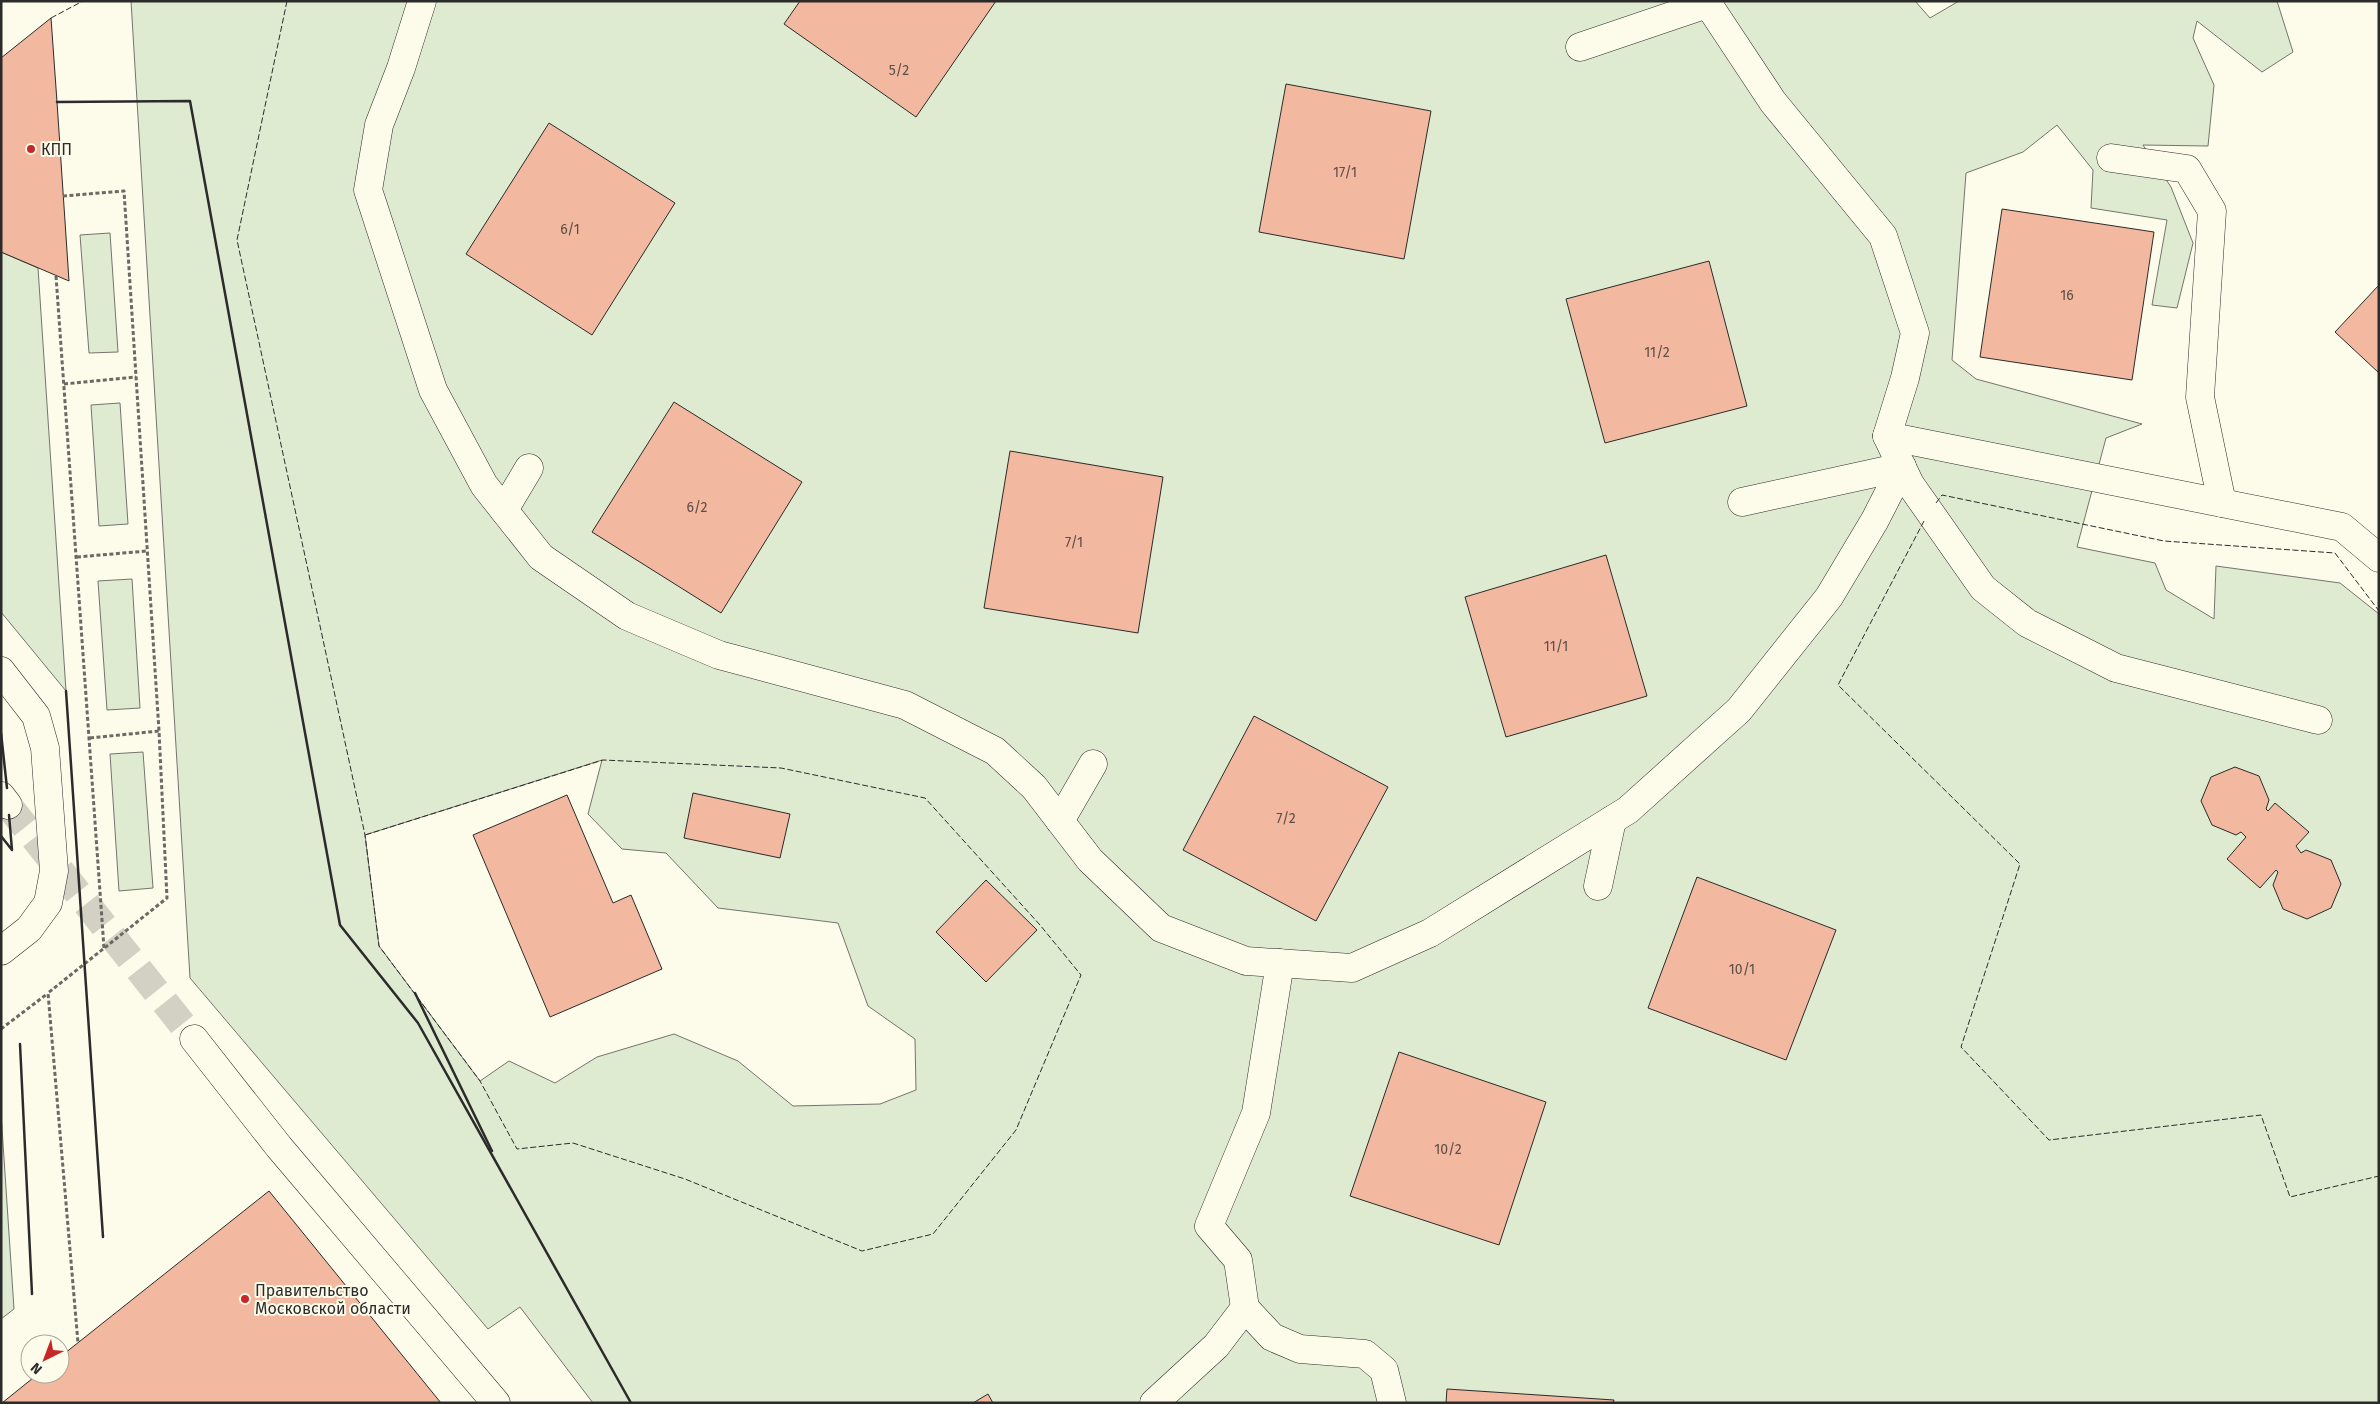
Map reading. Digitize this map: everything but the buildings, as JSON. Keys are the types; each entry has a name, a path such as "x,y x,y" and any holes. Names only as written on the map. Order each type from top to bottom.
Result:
{"street":[{"path":"422,1 401,68 379,126 368,190 433,390 484,485 540,557 627,616 719,655 905,705 995,751 1034,787 1090,860 1161,928 1246,961 1352,968 1430,933 1628,810 1739,710 1829,597 1875,520 1902,467"},
{"path":"1580,48 1706,3 1773,102 1883,236 1915,333 1887,436 1910,484 1983,588 2027,623 2116,668 2318,720"},
{"path":"2111,158 2187,169 2212,211 2200,397 2222,503"},
{"path":"1887,436 2342,527 2379,558"},
{"path":"1742,502 1902,467"},
{"path":"504,510 529,468"},
{"path":"1,671 36,716 45,748 54,871 48,903 29,929 1,951"},
{"path":"1060,821 1093,764"},
{"path":"1598,886 1612,820"},
{"path":"1280,964 1256,1113 1210,1226 1238,1260 1245,1308 1272,1336 1300,1350 1365,1354 1384,1370 1392,1403"},
{"path":"194,1039 279,1147 496,1403"},
{"path":"1154,1403 1216,1346 1245,1308"}],"path":[{"path":"1,1029 48,994 167,898 159,731 124,191 63,196"},
{"path":"56,276 104,948"},
{"path":"64,384 136,377"},
{"path":"77,557 147,551"},
{"path":"90,738 159,731"},
{"path":"48,994 78,1342"}],"green space":[{"path":"131,1 1915,1 1930,18 1959,1 2277,1 2293,52 2262,72 2197,21 2193,38 2214,85 2208,146 2143,145 2171,187 2193,243 2177,308 2152,305 2167,220 2091,208 2093,170 2057,125 2023,152 1966,173 1952,360 1976,379 2142,424 2106,438 2077,547 2155,563 2166,590 2214,619 2216,566 2340,583 2379,614 2379,1403 593,1403 520,1307 488,1329 190,978","holes":["602,760 588,814 622,849 666,853 718,908 838,923 868,1006 915,1039 916,1090 880,1104 793,1106 738,1061 674,1034 597,1057 555,1083 509,1061 480,1081 379,946 365,835"]},
{"path":"110,233 118,352 89,353 80,235"},
{"path":"1,252 38,268 66,691 1,612"},
{"path":"120,403 128,524 99,526 91,405"},
{"path":"132,579 140,708 107,710 98,581"},
{"path":"143,752 153,888 119,891 110,754"},
{"path":"1,1113 14,1309 1,1319"}],"tunnel":[{"path":"8,805 194,1039"}],"fence":[{"path":"51,18 83,1"},
{"path":"287,1 237,240 365,835 379,946 480,1081 517,1149 573,1143 685,1179 862,1251 933,1234 1016,1130 1081,975 1040,925 925,798 781,768 603,760 365,835"},
{"path":"1936,503 1942,495 2164,541 2335,553 2379,611"},
{"path":"1924,521 1838,685 2020,864 1961,1047 2049,1140 2261,1115 2290,1197 2379,1176"}],"wall":[{"path":"57,102 190,101 340,925 418,1023 631,1403"},
{"path":"66,691 103,1237"},
{"path":"1,733 7,788"},
{"path":"1,836 12,850 9,815"},
{"path":"415,993 492,1151"},
{"path":"20,1044 32,1294"}],"place":[{"name":"КПП","path":"31,149"},
{"name":"Правительство Московской области","path":"245,1299"}]}
